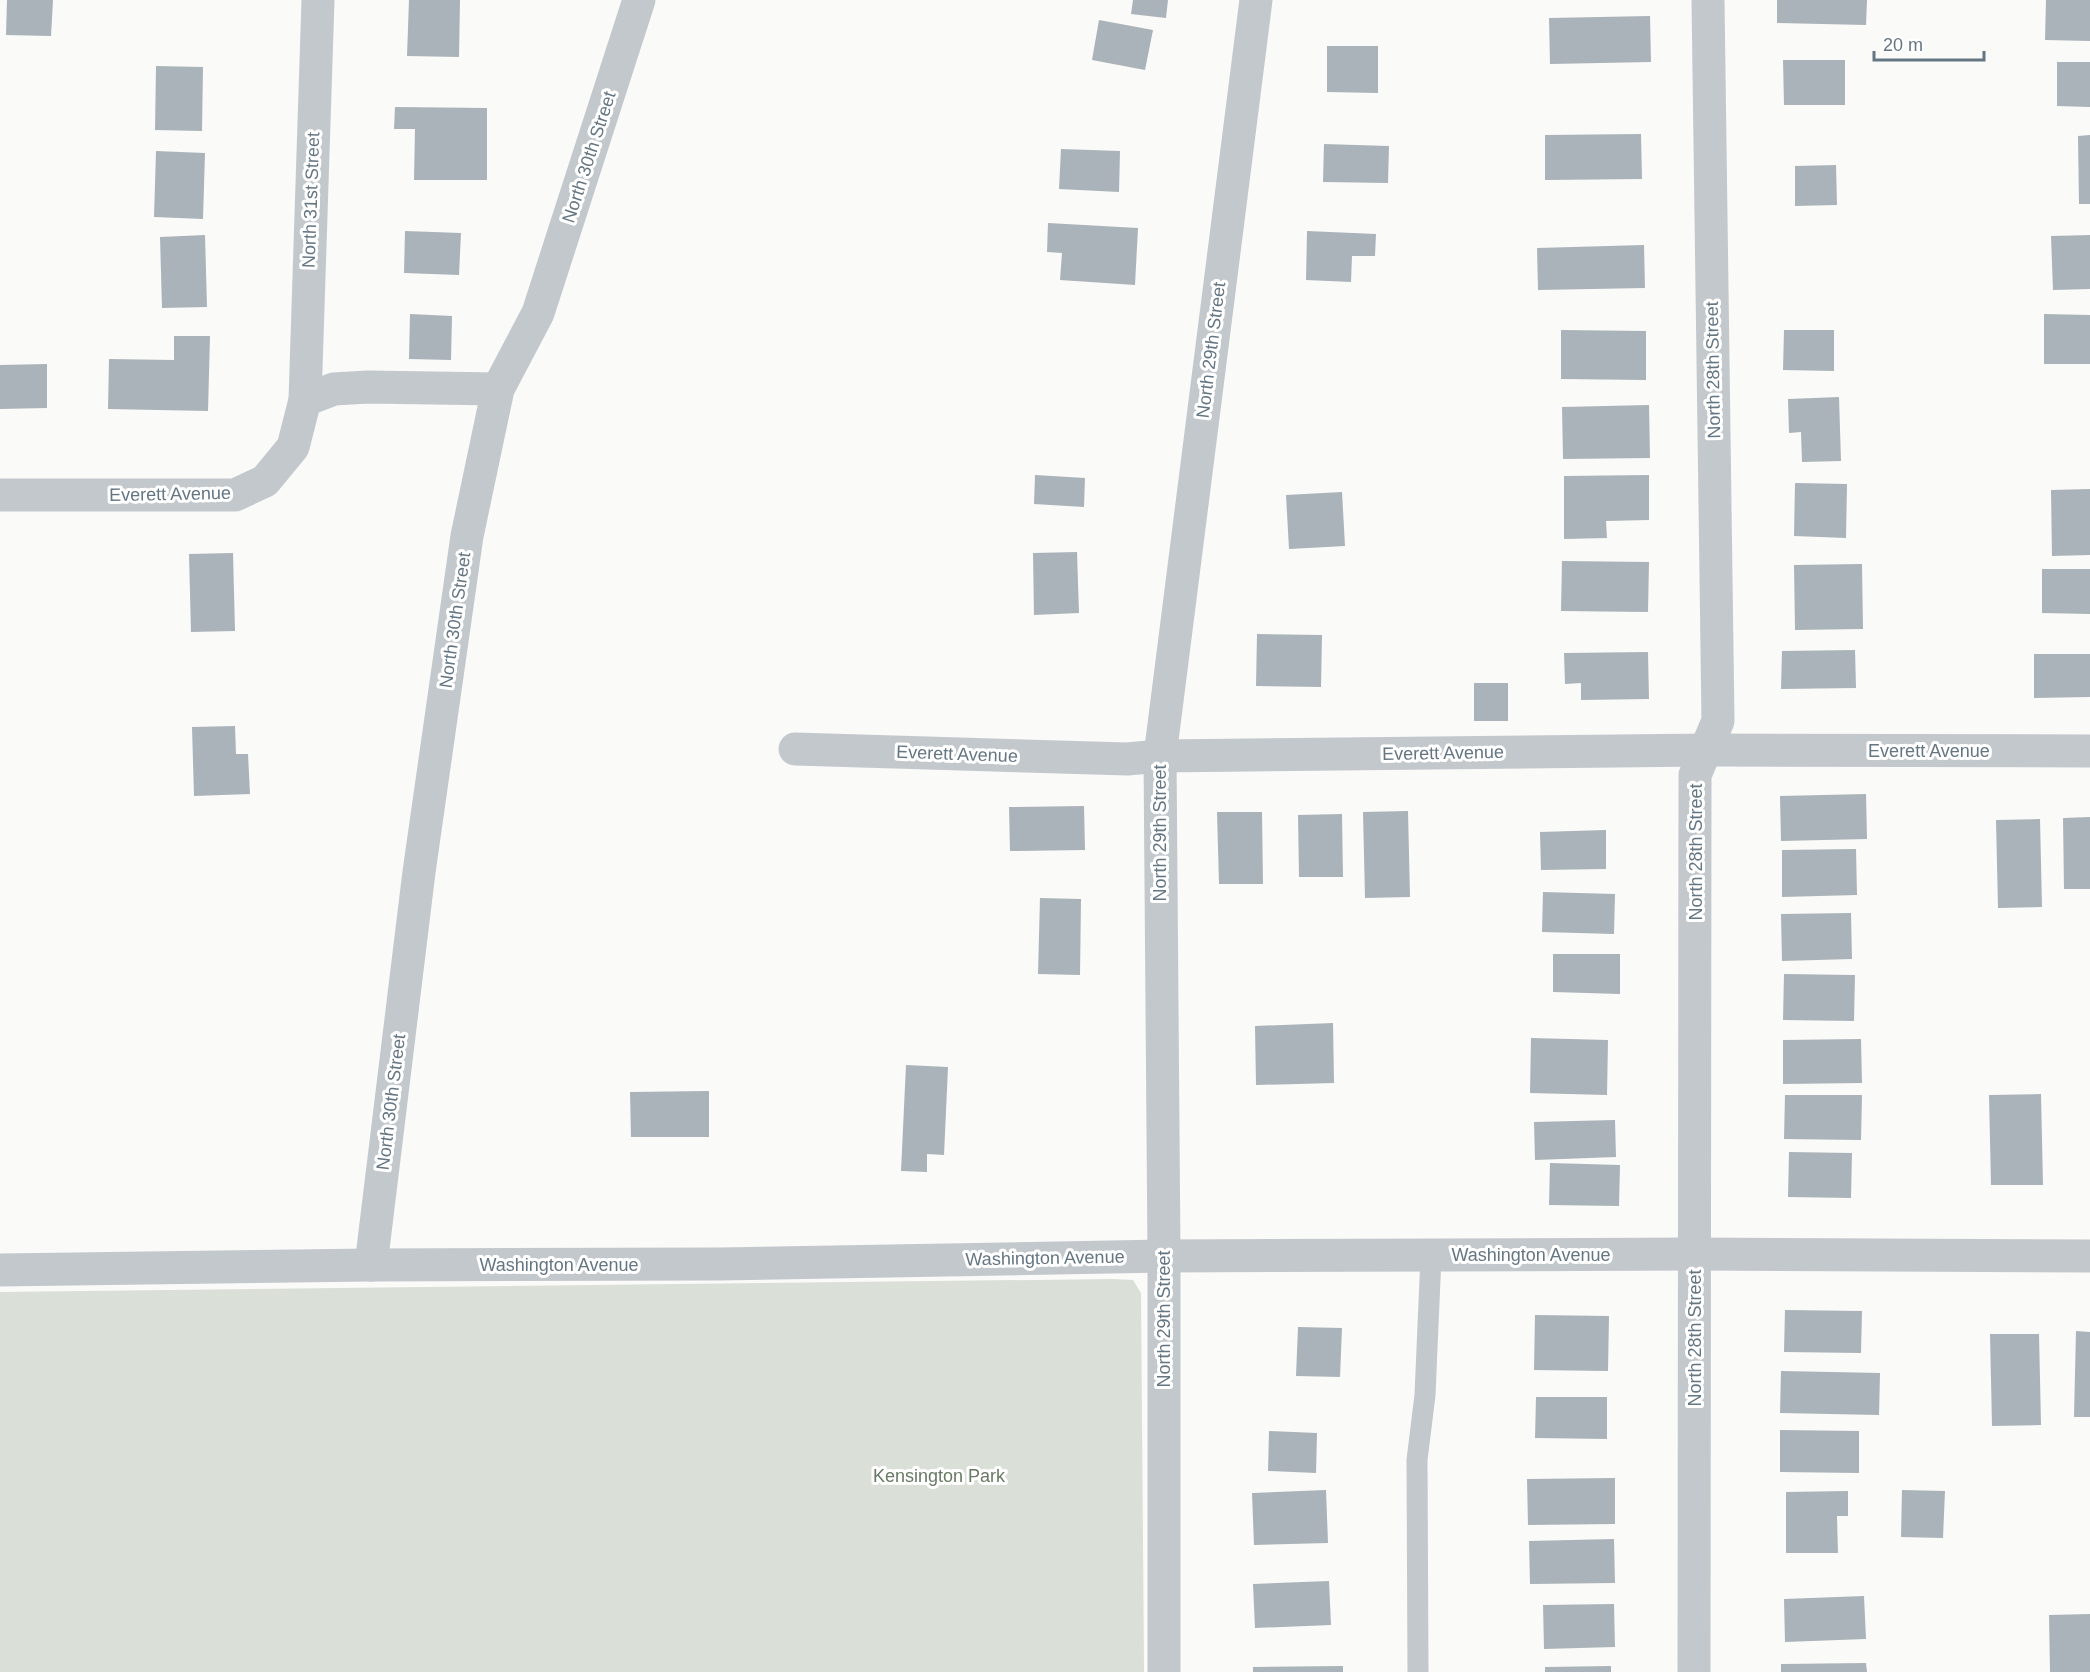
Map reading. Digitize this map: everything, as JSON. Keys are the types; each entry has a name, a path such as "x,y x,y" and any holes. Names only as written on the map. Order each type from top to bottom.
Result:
{"street":[{"name":"North 31st Street","path":"305,400 318,0"},
{"name":"North 30th Street","path":"371,1265 419,872 467,536 498,389 538,313 639,0"},
{"name":"North 29th Street","path":"1164,1672 1164,1256 1160,756 1256,0"},
{"name":"North 28th Street","path":"1694,1672 1695,775 1718,721 1708,0"},
{"path":"305,400 334,389 368,387 498,389"},
{"name":"Everett Avenue","path":"0,495 235,495 266,481 293,447 305,400"},
{"name":"Everett Avenue","path":"795,749 1127,759 1160,756 1707,750 2090,751"},
{"name":"Washington Avenue","path":"0,1270 371,1265 720,1264 1164,1256 1695,1254 2090,1256"}],"lane":[{"path":"1418,1672 1417,1460 1425,1395 1431,1256"}],"green space":[{"name":"Kensington Park","path":"1133,1280 1141,1293 1144,1672 0,1672 0,1292"}],"building":[{"path":"7,0 53,0 51,36 6,35"},
{"path":"409,0 460,0 459,57 407,56"},
{"path":"1133,0 1168,0 1166,18 1131,14"},
{"path":"1777,0 1867,0 1866,25 1777,23"},
{"path":"2046,0 2090,0 2090,41 2045,40"},
{"path":"1650,16 1651,62 1550,64 1549,18"},
{"path":"1099,20 1153,30 1145,70 1092,60"},
{"path":"1327,46 1378,46 1378,93 1327,92"},
{"path":"1783,60 1845,60 1845,105 1784,105"},
{"path":"2057,62 2090,62 2090,107 2057,106"},
{"path":"156,66 203,67 202,131 155,130"},
{"path":"395,107 487,108 487,180 414,180 415,129 394,129"},
{"path":"1641,134 1642,179 1545,180 1545,135"},
{"path":"2090,135 2090,204 2079,204 2078,136"},
{"path":"1324,144 1389,146 1388,183 1323,182"},
{"path":"1061,149 1120,151 1119,192 1059,189"},
{"path":"156,151 205,153 203,219 154,217"},
{"path":"1836,165 1837,205 1795,206 1795,166"},
{"path":"1048,223 1138,228 1135,285 1060,280 1062,253 1047,252"},
{"path":"405,231 461,233 459,275 404,273"},
{"path":"1307,231 1376,234 1375,256 1352,256 1351,282 1306,280"},
{"path":"205,235 207,307 162,308 160,237"},
{"path":"2090,235 2090,289 2053,290 2051,236"},
{"path":"1644,245 1645,288 1538,290 1537,248"},
{"path":"410,314 452,316 451,360 409,359"},
{"path":"2044,314 2090,315 2090,364 2044,364"},
{"path":"1561,330 1646,331 1646,380 1561,379"},
{"path":"1784,330 1834,330 1834,371 1783,370"},
{"path":"174,336 210,336 208,411 108,409 109,359 174,360"},
{"path":"47,364 47,408 0,409 0,365"},
{"path":"1839,397 1841,461 1802,462 1801,432 1789,433 1788,399"},
{"path":"1649,405 1650,458 1563,459 1562,407"},
{"path":"1035,475 1085,478 1084,507 1034,504"},
{"path":"1649,475 1649,520 1606,521 1607,538 1564,539 1564,476"},
{"path":"1795,483 1847,484 1846,538 1794,536"},
{"path":"2090,489 2090,555 2052,556 2051,490"},
{"path":"1342,492 1345,546 1289,549 1286,495"},
{"path":"1077,552 1079,613 1034,615 1033,553"},
{"path":"233,553 235,631 191,632 189,554"},
{"path":"1562,561 1649,562 1648,612 1561,611"},
{"path":"1862,564 1863,629 1795,630 1794,565"},
{"path":"2042,569 2090,569 2090,614 2042,613"},
{"path":"1257,634 1322,635 1321,687 1256,686"},
{"path":"1855,650 1856,688 1781,689 1782,651"},
{"path":"1648,652 1649,699 1581,700 1581,683 1565,684 1564,653"},
{"path":"2034,654 2090,654 2090,697 2034,698"},
{"path":"1474,683 1508,683 1508,721 1474,721"},
{"path":"235,726 236,754 248,754 250,794 194,796 192,727"},
{"path":"1866,794 1867,839 1781,841 1780,796"},
{"path":"1084,806 1085,850 1010,851 1009,807"},
{"path":"1408,811 1410,897 1365,898 1363,812"},
{"path":"1217,812 1262,812 1263,884 1219,884"},
{"path":"1342,814 1343,877 1299,877 1298,815"},
{"path":"2090,817 2090,889 2064,889 2063,818"},
{"path":"2040,819 2042,907 1998,908 1996,820"},
{"path":"1606,830 1606,869 1541,870 1540,832"},
{"path":"1856,849 1857,895 1782,897 1782,850"},
{"path":"1543,892 1615,894 1614,934 1542,932"},
{"path":"1040,898 1081,899 1080,975 1038,974"},
{"path":"1851,913 1852,959 1782,961 1781,914"},
{"path":"1553,954 1620,954 1620,994 1553,992"},
{"path":"1784,974 1855,975 1854,1021 1783,1020"},
{"path":"1333,1023 1334,1083 1256,1085 1255,1026"},
{"path":"1531,1038 1608,1040 1607,1095 1530,1093"},
{"path":"1861,1039 1862,1083 1783,1084 1783,1040"},
{"path":"906,1065 948,1067 944,1155 927,1154 927,1172 901,1171"},
{"path":"709,1091 709,1137 631,1137 630,1092"},
{"path":"2041,1094 2043,1185 1991,1185 1989,1095"},
{"path":"1785,1095 1862,1095 1861,1140 1784,1139"},
{"path":"1615,1120 1616,1157 1535,1160 1534,1122"},
{"path":"1789,1152 1852,1153 1851,1198 1788,1197"},
{"path":"1550,1163 1620,1165 1619,1206 1549,1205"},
{"path":"1785,1310 1862,1311 1861,1353 1784,1352"},
{"path":"1535,1315 1609,1316 1608,1371 1534,1370"},
{"path":"1298,1327 1342,1328 1340,1377 1296,1376"},
{"path":"2076,1331 2090,1332 2090,1417 2074,1417"},
{"path":"1990,1334 2039,1334 2041,1425 1992,1426"},
{"path":"1781,1371 1880,1373 1879,1415 1780,1413"},
{"path":"1536,1397 1607,1397 1607,1439 1535,1438"},
{"path":"1780,1430 1859,1431 1859,1473 1780,1472"},
{"path":"1269,1431 1317,1433 1316,1473 1268,1471"},
{"path":"1615,1478 1615,1524 1528,1525 1527,1479"},
{"path":"1326,1490 1328,1543 1254,1545 1252,1493"},
{"path":"1902,1490 1945,1491 1943,1538 1901,1537"},
{"path":"1848,1491 1848,1516 1837,1516 1838,1553 1786,1553 1786,1492"},
{"path":"1614,1539 1615,1583 1530,1584 1529,1541"},
{"path":"1329,1581 1331,1625 1255,1628 1253,1584"},
{"path":"1864,1596 1866,1639 1785,1642 1784,1599"},
{"path":"1614,1604 1615,1647 1544,1649 1543,1605"},
{"path":"2090,1614 2090,1672 2050,1672 2049,1615"},
{"path":"1866,1663 1867,1672 1781,1672 1781,1664"},
{"path":"1343,1666 1343,1672 1253,1672 1253,1667"},
{"path":"1611,1666 1611,1672 1545,1672 1545,1667"}]}
